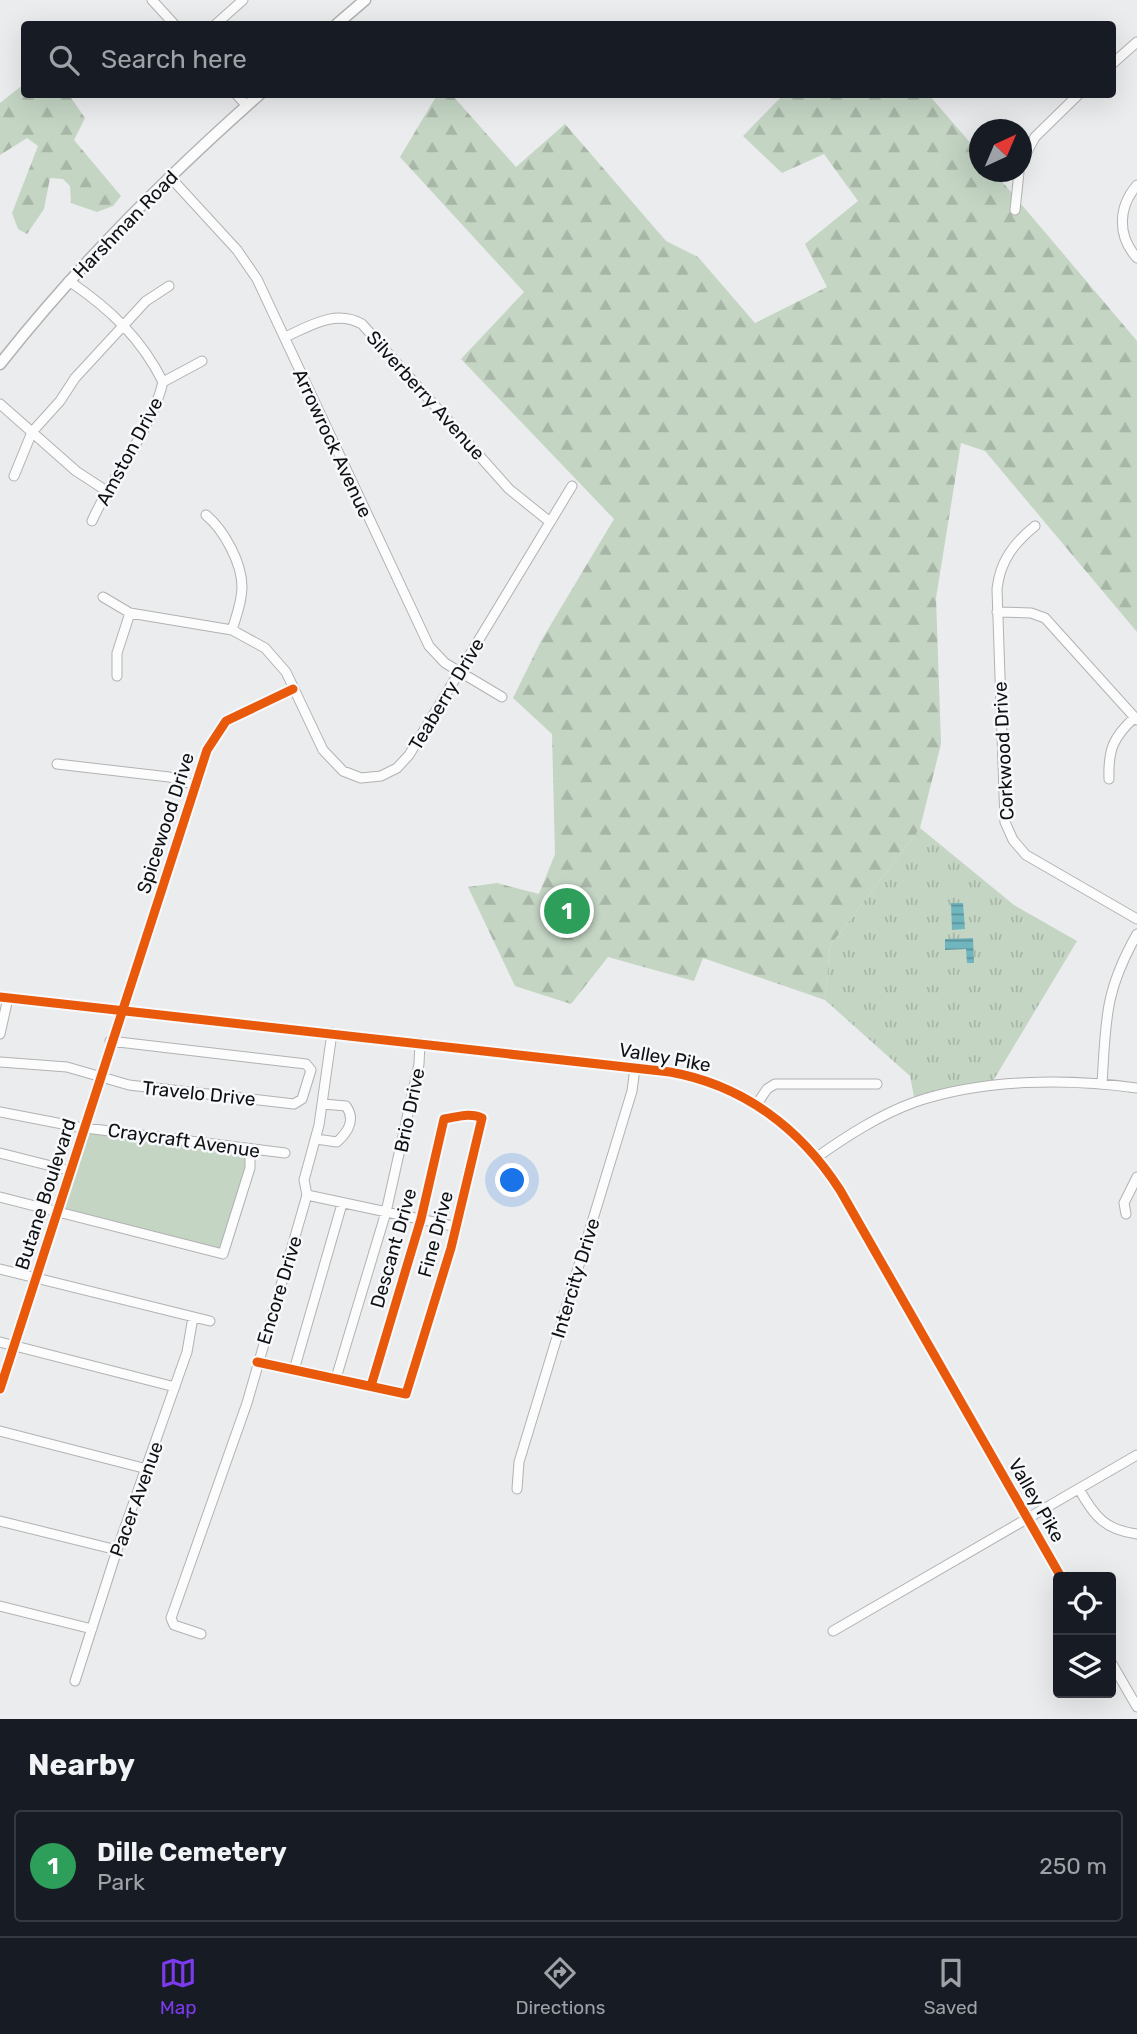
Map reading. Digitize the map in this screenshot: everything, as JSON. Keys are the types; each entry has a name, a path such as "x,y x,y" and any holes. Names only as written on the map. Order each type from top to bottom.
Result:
{"main road":[{"path":"340,21 365,0"},
{"name":"Harshman Road","path":"0,365 69,282 170,177 256,98"}],"street":[{"path":"152,0 171,21"},
{"path":"219,21 243,0"},
{"path":"1116,60 1137,42"},
{"path":"240,98 247,106"},
{"path":"1032,143 1075,98"},
{"name":"Arrowrock Avenue","path":"170,177 247,264 285,337 424,638 438,657 502,698"},
{"path":"1015,210 1018,182"},
{"path":"1137,185 1126,200 1122,218 1127,244 1137,258"},
{"path":"69,282 124,324 150,356 163,382"},
{"path":"14,476 33,432 60,401 75,378 146,301 169,286"},
{"name":"Silverberry Avenue","path":"285,337 333,317 348,318 362,324 509,489 550,522"},
{"name":"Amston Drive","path":"92,521 106,490 159,402 163,382 202,361"},
{"path":"0,404 76,471 106,490"},
{"name":"Teaberry Drive","path":"103,597 130,612 232,630 256,641 276,658 329,760 351,775 372,778 388,773 404,762 572,486"},
{"path":"206,515 219,528 241,578 241,594 232,630"},
{"name":"Corkwood Drive","path":"1035,526 1017,542 1004,561 998,579 1002,803 1008,832 1019,848 1035,861 1137,919"},
{"path":"117,676 117,653 130,612"},
{"path":"998,612 1031,612 1045,618 1136,718 1114,739 1108,757 1109,779"},
{"name":"Spicewood Drive","path":"124,1010 207,750 220,727 234,716 293,689"},
{"path":"57,764 169,778 195,785"},
{"path":"1102,1084 1103,1038 1110,993 1137,934"},
{"path":"0,1034 4,998"},
{"name":"Valley Pike","path":"4,998 635,1068 703,1080 757,1104 817,1157 840,1190 1058,1572"},
{"name":"Butane Boulevard","path":"0,1389 102,1075 110,1041 124,1010"},
{"name":"Encore Drive","path":"201,1634 172,1622 198,1535 231,1450 307,1195 304,1180 323,1104 332,1033"},
{"name":"Travelo Drive","path":"0,1062 67,1067 129,1085 297,1102 302,1099 311,1070 306,1063 110,1041"},
{"name":"Brio Drive","path":"336,1378 386,1212 414,1087 420,1043"},
{"name":"Intercity Drive","path":"517,1489 519,1462 632,1091 635,1068"},
{"path":"757,1104 767,1089 775,1084 877,1084"},
{"path":"817,1157 883,1116 915,1102 954,1092 1012,1085 1102,1084 1137,1088"},
{"path":"316,1139 337,1142 350,1125 350,1112 346,1106 340,1103 323,1104"},
{"name":"Craycraft Avenue","path":"0,1112 84,1127 285,1153"},
{"name":"Fine Drive","path":"371,1386 406,1394 457,1227 482,1118 469,1114 444,1119"},
{"name":"Descant Drive","path":"371,1386 421,1219 444,1119"},
{"path":"0,1196 223,1254 250,1168 250,1149"},
{"path":"0,1153 71,1171"},
{"path":"1126,1214 1124,1203 1137,1177"},
{"path":"307,1195 457,1227"},
{"path":"294,1370 342,1204"},
{"path":"0,1269 210,1321"},
{"name":"Pacer Avenue","path":"75,1681 117,1550 175,1387 193,1329 193,1317"},
{"path":"0,1342 175,1387"},
{"path":"257,1362 371,1386"},
{"path":"0,1431 147,1469"},
{"path":"833,1630 1137,1455"},
{"path":"1079,1489 1096,1518 1116,1531 1137,1534"},
{"path":"0,1521 117,1550"},
{"path":"0,1606 92,1629"},
{"path":"1116,1671 1137,1707"}],"green space":[{"path":"21,86 21,98 71,98 85,118 74,140 121,196 113,206 97,212 71,203 70,186 63,179 50,178 44,209 27,234 18,229 12,213 38,146 27,138 0,155 0,103"},
{"path":"435,98 455,98 516,167 565,124 666,241 698,257 755,323 827,287 805,244 858,201 824,154 782,173 743,136 780,98 932,98 969,141 969,182 1002,182 1137,341 1137,632 985,451 961,443 936,598 941,744 920,828 830,946 825,1000 703,958 694,981 608,957 571,1004 515,986 468,887 497,883 539,894 555,854 552,734 513,698 541,641 614,519 461,359 524,292 400,157"},
{"path":"920,828 1014,905 1077,941 990,1086 915,1102 910,1076 825,1000 830,946"},
{"path":"562,899 578,904 566,930 557,928 554,916"},
{"path":"84,1127 250,1149 223,1254 58,1211"}],"water":[{"path":"951,903 963,903 965,929 952,930"},
{"path":"973,938 974,963 967,963 966,949 945,950 945,939"}],"cycle path":[{"path":"0,1389 207,750 226,721 293,689"},
{"path":"0,997 670,1072 697,1078 745,1099 788,1129 807,1147 840,1190 1058,1572"},
{"path":"257,1362 406,1394 451,1248 482,1118 468,1115 444,1119 421,1219 371,1386"}],"place":[{"name":"Dille Cemetery","path":"567,911"}]}
